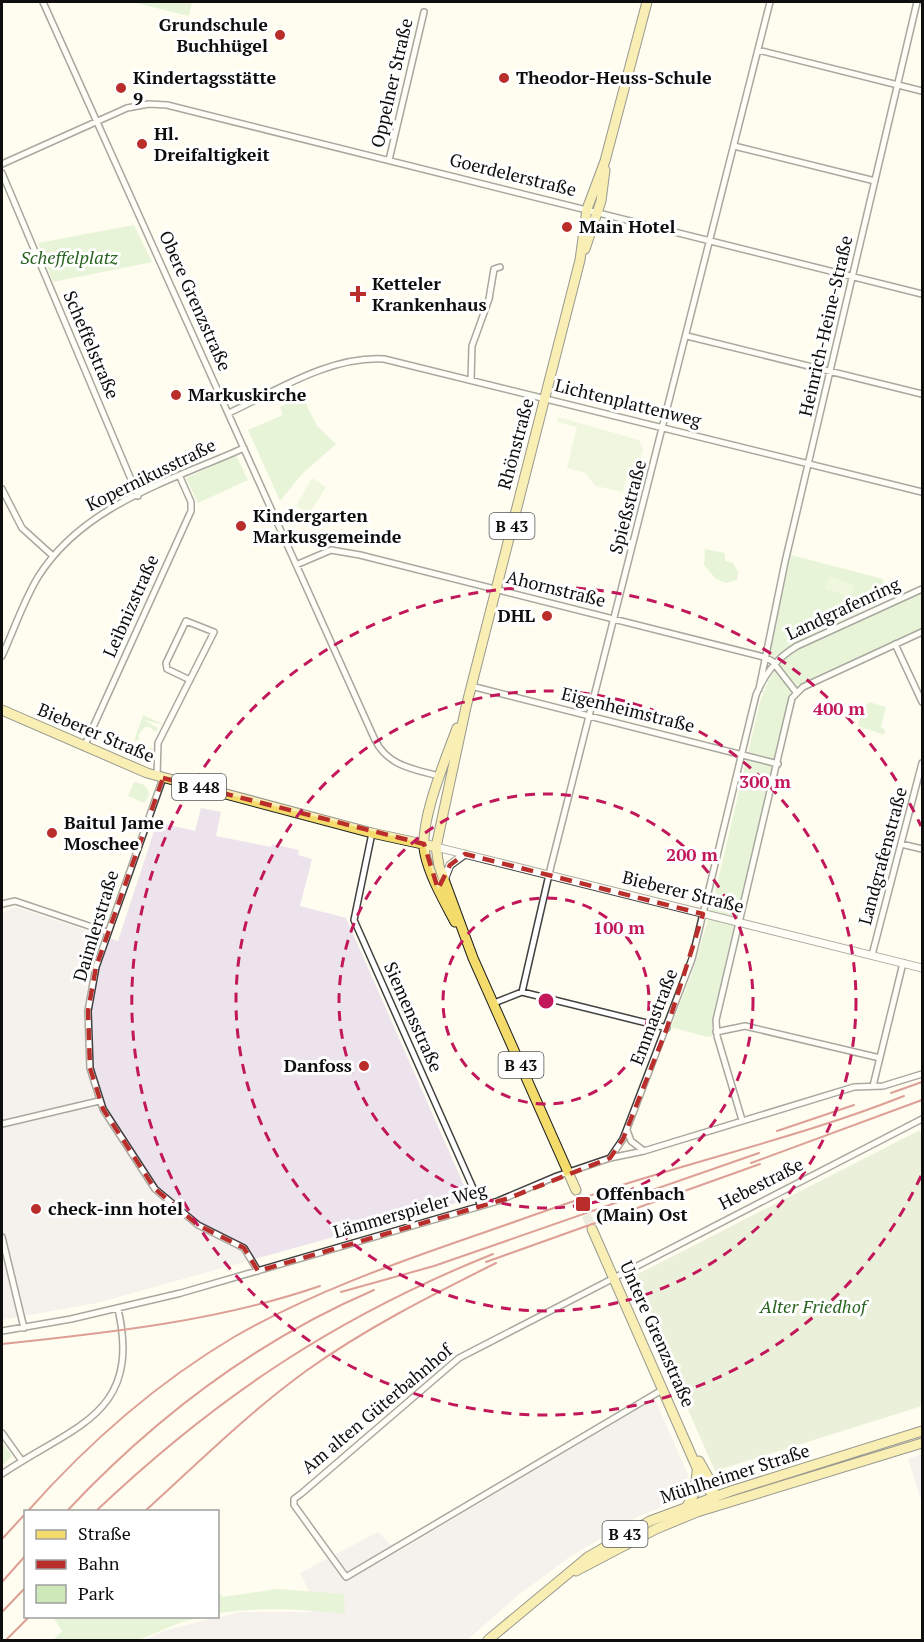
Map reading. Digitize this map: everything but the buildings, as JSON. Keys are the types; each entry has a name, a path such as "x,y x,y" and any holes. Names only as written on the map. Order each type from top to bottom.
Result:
{"main road":[{"name":"Rhönstraße","path":"580,260 587,209 605,161 647,2"},
{"name":"Rhönstraße","path":"436,847 471,686 580,260 598,212 605,161"},
{"name":"Rhönstraße","path":"424,844 439,776 466,707"},
{"name":"Bieberer Straße","path":"2,710 84,747 160,777 372,833 424,844"},
{"name":"B 448","path":"424,844 436,847"},
{"name":"B 43","path":"424,844 430,868 474,958"},
{"name":"B 43","path":"436,847 439,866 474,958 576,1190"},
{"name":"Untere Grenzstraße","path":"592,1229 663,1390 693,1453 713,1486 716,1501"},
{"name":"Mühlheimer Straße","path":"571,1573 716,1501 922,1431"},
{"name":"Mühlheimer Straße","path":"488,1641 588,1557 626,1533 687,1506 716,1501 922,1443"},
{"name":"Untere Grenzstraße","path":"693,1453 708,1491 716,1501"},
{"path":"687,1506 695,1492 698,1468"}],"street":[{"name":"Obere Grenzstraße","path":"43,2 380,748 399,765 439,776"},
{"name":"Spießstraße","path":"522,992 549,875 770,2"},
{"name":"Heinrich-Heine-Straße","path":"764,657 917,2"},
{"name":"Oppelner Straße","path":"389,160 424,12"},
{"path":"758,50 922,91"},
{"name":"Goerdelerstraße","path":"2,164 135,106 162,104 922,294"},
{"path":"734,146 875,181"},
{"name":"Scheffelstraße","path":"2,172 138,496"},
{"path":"471,380 474,339 489,299 494,269 500,267"},
{"path":"687,336 922,394"},
{"name":"Lichtenplattenweg","path":"229,413 330,367 359,359 384,359 922,492"},
{"name":"Kopernikusstraße","path":"2,656 31,590 53,556 87,522 243,448"},
{"name":"Leibnizstraße","path":"84,747 191,511 191,502 180,477"},
{"path":"2,489 19,524 53,556"},
{"name":"Ahornstraße","path":"296,565 327,551 339,550 764,657 774,664 796,692"},
{"name":"Landgrafenring","path":"759,689 774,664 804,643 922,589"},
{"name":"Daimlerstraße","path":"190,680 167,669 165,663 186,621 214,632 190,680 158,742 160,777 93,980 87,1022 89,1058 99,1101 116,1132 160,1194 198,1225 244,1248 258,1271"},
{"path":"742,1120 716,1032 716,1020 796,692 922,632"},
{"path":"895,644 922,702"},
{"name":"Landgrafenring","path":"703,914 759,689 764,657"},
{"name":"Eigenheimstraße","path":"471,686 778,764"},
{"name":"Landgrafenstraße","path":"872,955 922,763"},
{"name":"Siemensstraße","path":"372,833 354,920 481,1206"},
{"path":"901,844 922,849"},
{"name":"Bieberer Straße","path":"436,847 922,968"},
{"path":"444,880 450,865 465,854"},
{"path":"2,904 15,901 107,932"},
{"name":"Emmastraße","path":"610,1158 627,1129 667,1028 693,959 703,914"},
{"path":"873,1086 903,963"},
{"path":"494,1004 522,992 667,1028"},
{"path":"716,1032 737,1026 750,1027 880,1058"},
{"name":"Lämmerspieler Weg","path":"2,1330 24,1328 118,1309 258,1271 509,1198 568,1172 610,1158 644,1152 854,1087 886,1086 922,1074"},
{"path":"2,1124 99,1101"},
{"name":"Hebestraße","path":"613,1276 922,1119"},
{"path":"627,1129 631,1141 644,1152"},
{"path":"2,1237 24,1328"},
{"name":"Am alten Güterbahnhof","path":"613,1276 605,1283 459,1358 294,1499 294,1505 346,1577 663,1390"},
{"path":"2,1474 86,1421 112,1395 121,1376 124,1354 118,1309"},
{"path":"2,1433 22,1461"}],"highlighted area":[{"path":"163,778 424,844 438,889 450,865 465,854 703,914 667,1028 623,1139 610,1158 509,1198 258,1271 244,1248 198,1225 155,1189 103,1109 90,1068 88,1011 96,967"}],"shaded area":[{"path":"201,808 221,812 216,836 299,850 298,855 312,859 300,906 346,918 470,1199 97,1303 2,1320 2,913 16,907 118,941 157,822 195,831"},
{"path":"655,1399 688,1475 687,1493 677,1501 641,1515 571,1556 517,1596 467,1640 142,1640 170,1629 240,1612 311,1612 312,1597 300,1573 378,1532 398,1552"},
{"path":"922,1454 922,1503 908,1459"}],"green space":[{"path":"132,2 192,2 189,16"},
{"name":"Scheffelplatz","path":"134,225 152,262 53,282 38,243"},
{"path":"302,396 317,426 336,444 302,474 280,501 248,430 283,415 280,407"},
{"path":"558,417 639,440 643,449 636,474 627,475 623,492 596,486 585,473 567,468 577,427 557,422"},
{"path":"236,455 248,480 198,503 186,478"},
{"path":"312,478 326,487 309,514 296,506"},
{"path":"705,549 725,553 725,561 733,563 738,572 737,580 726,583 716,579 704,565"},
{"path":"791,555 883,579 886,599 807,637 777,657 770,657 768,652"},
{"path":"829,576 855,586 851,598 825,588"},
{"path":"922,593 922,630 799,686 791,693 712,1018 712,1036 707,1037 671,1027 693,970 712,906 760,702 773,674 779,665 805,646"},
{"path":"869,702 886,707 881,727 885,730 884,735 858,726 863,707"},
{"path":"143,715 165,725 144,720 158,728 156,732 145,727 139,734 139,740 134,741"},
{"path":"128,747 145,757 149,754 150,747 153,749 147,763 125,755"},
{"path":"134,782 148,789 149,795 144,803 128,796"},
{"name":"Alter Friedhof","path":"920,1130 922,1139 922,1406 715,1471 630,1278"},
{"path":"2,1442 12,1456 2,1466"},
{"path":"277,1589 344,1594 345,1614 282,1609 219,1613 219,1592 223,1597"},
{"path":"54,1618 196,1618 139,1640 53,1640 62,1631"}],"tunnel":[{"path":"576,1190 592,1229"}],"railway":[{"path":"891,1093 922,1082"},
{"path":"29,1510 98,1439 177,1374 234,1337 291,1307 380,1270 573,1201 804,1131 904,1096"},
{"path":"751,1163 922,1100"},
{"path":"777,1131 854,1105"},
{"path":"341,1292 434,1266 759,1153"},
{"path":"486,1262 760,1164"},
{"path":"97,1510 187,1431 282,1363 331,1332 383,1304 493,1254"},
{"path":"146,1510 243,1421 306,1371 375,1327 496,1263"},
{"path":"2,1344 122,1330 203,1317 282,1298 320,1286"},
{"path":"68,1510 135,1444 209,1384 288,1333 374,1290"},
{"path":"2,1539 24,1515"},
{"path":"2,1582 24,1557"},
{"path":"2,1612 24,1589"},
{"path":"6,1640 28,1618"}],"place":[{"name":"Grundschule Buchhügel","path":"280,35"},
{"name":"Theodor-Heuss-Schule","path":"504,78"},
{"name":"Kindertagsstätte 9","path":"121,88"},
{"name":"Hl. Dreifaltigkeit","path":"142,144"},
{"name":"Main Hotel","path":"567,227"},
{"name":"Ketteler Krankenhaus","path":"358,294"},
{"name":"Markuskirche","path":"176,395"},
{"name":"Kindergarten Markusgemeinde","path":"241,526"},
{"name":"DHL","path":"547,616"},
{"name":"Baitul Jame Moschee","path":"52,833"},
{"name":"Danfoss","path":"364,1066"},
{"name":"Offenbach (Main) Ost","path":"583,1204"},
{"name":"check-inn hotel","path":"36,1209"}]}
